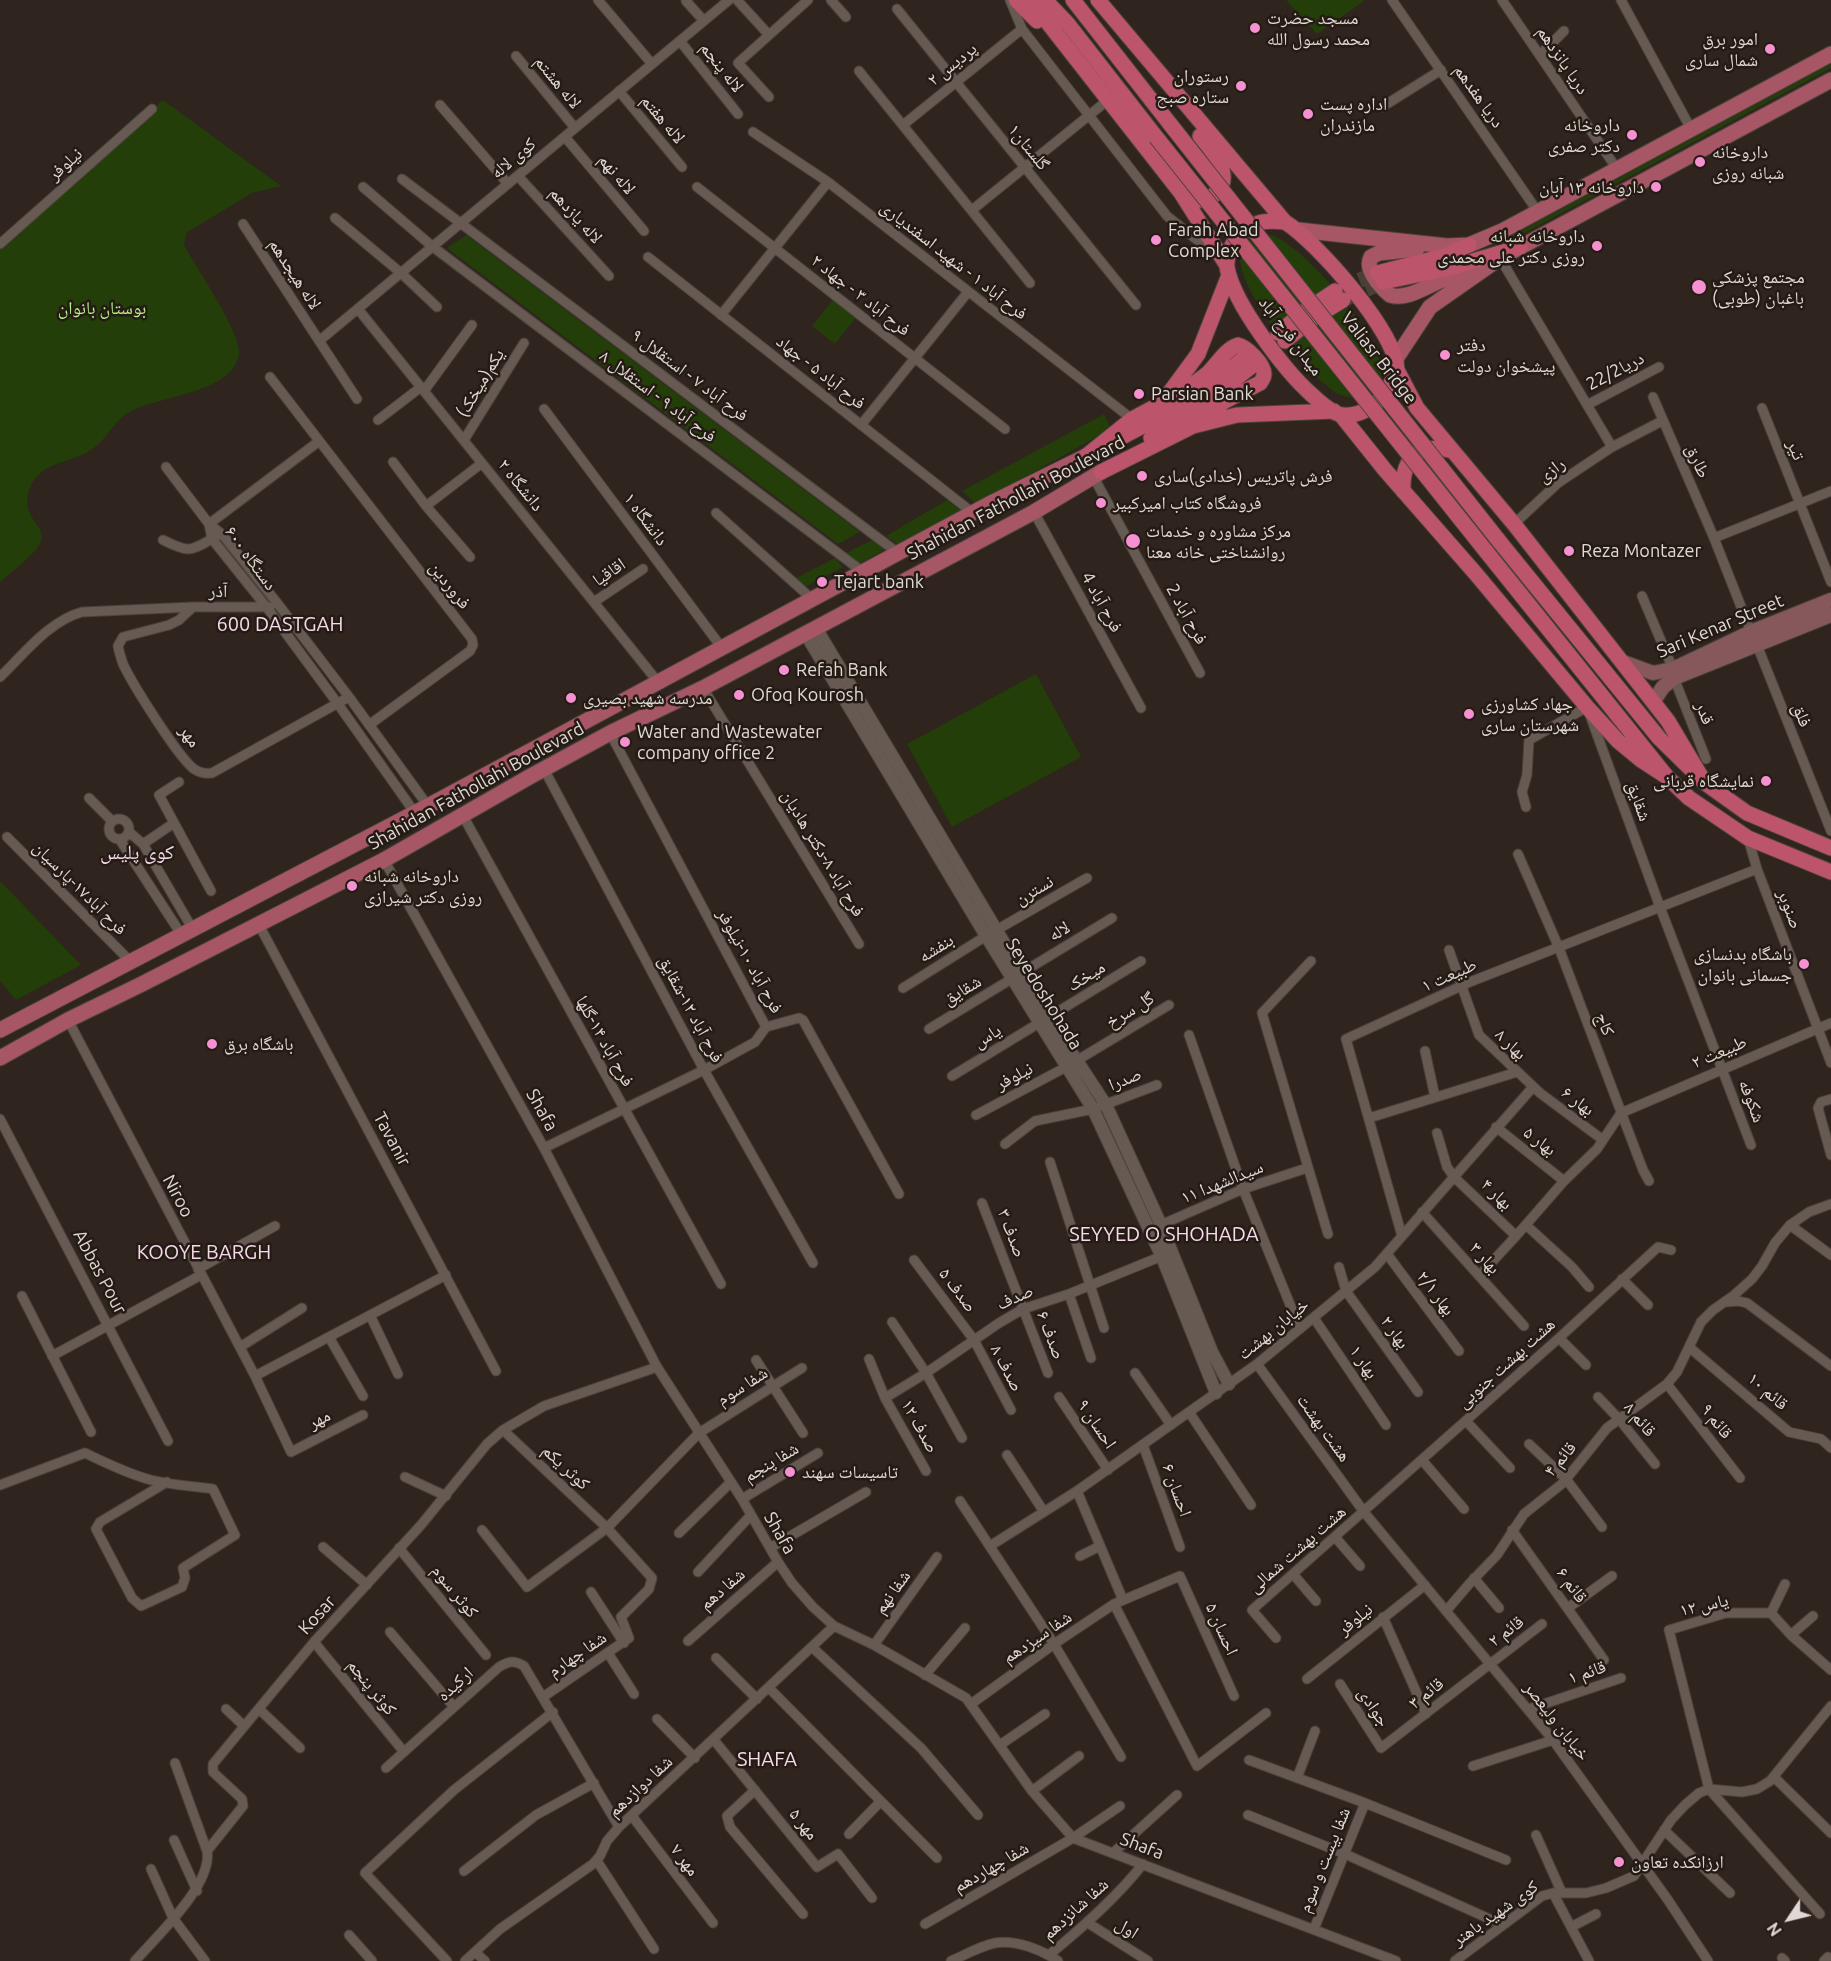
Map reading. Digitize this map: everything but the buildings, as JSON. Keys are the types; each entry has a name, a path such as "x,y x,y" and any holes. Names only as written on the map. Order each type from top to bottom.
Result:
{"highway":[{"path":"1016,0 1062,42"},
{"path":"1030,0 1062,42"},
{"path":"1045,0 1068,24"},
{"path":"1052,0 1068,24"},
{"name":"Valiasr Bridge","path":"1073,0 1499,541 1659,738 1705,783"},
{"path":"1098,0 1220,162 1224,179 1220,189 1213,197 1198,200 1181,193"},
{"name":"Valiasr Bridge","path":"1068,24 1667,777"},
{"path":"1120,28 1292,226 1343,277 1376,322 1417,408 1514,524 1623,662 1668,721 1705,783 1747,813 1831,848"},
{"name":"میدان فرح آباد","path":"1062,42 1181,193 1228,270 1240,301 1286,366 1309,392 1337,413 1587,707 1633,754 1667,777"},
{"path":"1228,270 1231,244 1243,231 1256,222 1292,226"},
{"path":"1469,245 1444,256 1380,277 1450,267 1520,247"},
{"name":"Shahidan Fathollahi Boulevard","path":"1086,456 1132,419 1162,403 1198,354 1228,270"},
{"path":"1281,337 1305,311 1339,296"},
{"path":"1162,403 1181,393 1208,373 1231,348 1238,345 1248,349 1262,368 1264,374 1260,383 1225,400 1193,426"},
{"path":"1086,456 1171,411 1250,361 1207,401 1097,474"},
{"path":"1337,413 1358,414 1375,405 1389,389 1396,365"},
{"name":"Shahidan Fathollahi Boulevard","path":"1097,474 1193,426 1237,415 1337,413"},
{"path":"1403,491 1403,475 1409,460 1422,450 1438,447 1453,451"},
{"path":"1667,777 1689,798 1748,838 1831,872"}],"main road":[{"path":"1477,274 1442,281 1403,296 1394,297 1385,291 1369,269 1368,262 1371,256 1379,253 1469,245 1481,241 1831,54"},
{"path":"1396,365 1430,307 1500,258 1831,80"},
{"path":"1292,226 1447,246"},
{"name":"Shahidan Fathollahi Boulevard","path":"0,1030 422,809 862,572 1086,456"},
{"name":"Shahidan Fathollahi Boulevard","path":"0,1058 68,1020 384,860 462,814 610,733 703,688 811,631 1034,512 1097,474"},
{"name":"Sari Kenar Street","path":"1623,662 1653,673 1673,674 1754,639 1831,600"},
{"name":"Sari Kenar Street","path":"1754,639 1831,615"},
{"name":"Sari Kenar Street","path":"1653,702 1673,674"}],"street":[{"path":"598,0 652,64"},
{"name":"کوی لاله","path":"319,341 729,0"},
{"path":"737,0 769,35"},
{"path":"769,96 738,63 808,0"},
{"path":"831,0 846,17"},
{"path":"1010,0 1022,29 1167,216 1228,270"},
{"name":"دریا هفدهم","path":"1392,0 1538,212"},
{"name":"دریا پانزدهم","path":"1502,0 1617,169"},
{"path":"1622,0 1691,129"},
{"path":"686,1 704,21"},
{"name":"گلستان۱","path":"897,9 1136,305"},
{"name":"پردیس ۲","path":"903,125 1022,29"},
{"path":"1540,55 1564,31"},
{"name":"لاله پنجم","path":"680,41 738,114"},
{"name":"لاله هشتم","path":"516,56 575,128"},
{"path":"1382,107 1441,70"},
{"path":"859,71 1030,283"},
{"name":"لاله هفتم","path":"619,91 682,167"},
{"path":"972,210 1108,100"},
{"path":"440,105 508,184"},
{"name":"نیلوفر","path":"0,244 152,109"},
{"name":"فرح آباد ۱ - شهید اسفندیاری","path":"753,132 828,182 1132,419"},
{"name":"لاله نهم","path":"565,137 644,231"},
{"name":"لاله یازدهم","path":"518,176 609,276"},
{"name":"فرح آباد ۷ - استقلال ۹","path":"402,179 898,553"},
{"path":"722,315 828,182"},
{"name":"فرح آباد ۹ - استقلال ۸","path":"363,187 433,247 862,572"},
{"name":"فرح آباد ۳ - جهاد ۲","path":"697,187 1005,429"},
{"path":"335,218 401,273 437,307"},
{"name":"لاله هیجدهم","path":"243,224 357,399"},
{"name":"فرح آباد ۵ - جهاد","path":"648,257 974,513"},
{"path":"1500,258 1612,447"},
{"path":"861,424 968,292"},
{"name":"دانشگاه ۲","path":"358,309 658,682"},
{"path":"378,420 423,389 472,325"},
{"name":"یکم(میخک)","path":"464,440 524,342"},
{"name":"دریا22/2","path":"1587,405 1659,367"},
{"name":"فروردین","path":"270,377 472,639 473,645 470,651 369,725"},
{"name":"طارق","path":"1653,397 1714,538 1754,639"},
{"name":"تیر","path":"1762,408 1831,582"},
{"name":"دانشگاه ۱","path":"544,409 722,648"},
{"name":"رازی","path":"1514,524 1558,483 1612,447 1662,421"},
{"path":"166,467 209,524 318,442"},
{"path":"393,462 426,506 470,557"},
{"path":"426,506 482,463"},
{"name":"فرح آباد 2","path":"1097,474 1200,674"},
{"path":"1714,538 1831,491"},
{"name":"فرح آباد 4","path":"1034,512 1141,708"},
{"path":"716,513 812,599"},
{"name":"۶۰۰ دستگاه","path":"209,524 222,534 349,697 422,809"},
{"name":"۶۰۰ دستگاه","path":"209,524 212,539 268,609 338,704 422,809"},
{"path":"163,540 182,550 189,550 222,534"},
{"name":"اقاقيا","path":"594,602 643,569"},
{"name":"قدر","path":"1642,596 1706,759"},
{"name":"آذر","path":"0,677 69,615 94,610 193,607 268,609 278,604"},
{"name":"مهر","path":"193,607 175,622 123,637 118,646 123,663 153,713 192,767 205,774 212,773 349,697"},
{"name":"Seyedoshohada","path":"811,631 1044,1021 1100,1107 1212,1352 1229,1384"},
{"name":"فلق","path":"1754,639 1831,831"},
{"name":"فرح آباد ۸-دکتر هادیان","path":"703,688 859,944"},
{"path":"1526,807 1522,792 1527,775 1529,740 1587,707"},
{"name":"شقایق","path":"1587,707 1722,1069"},
{"name":"فرح آباد ۱۰-نیلوفر","path":"610,733 766,1027 799,1018 803,1020 899,1194"},
{"name":"فرح آباد ۱۲-شقایق","path":"544,769 704,1070 813,1263"},
{"path":"178,782 159,795 211,891"},
{"path":"89,798 112,821"},
{"name":"فرح آباد ۱۴-گلها","path":"462,814 721,1284"},
{"path":"120,819 129,823 129,832 125,839 117,840 111,836 112,821 120,819"},
{"path":"143,844 174,823"},
{"path":"129,832 143,844 187,931"},
{"name":"فرح آباد۱۷-پارسیان","path":"7,837 129,961"},
{"name":"صنوبر","path":"1748,838 1757,869 1831,1063"},
{"path":"120,840 187,931"},
{"path":"1518,854 1558,948"},
{"name":"Shafa","path":"384,860 544,1148 657,1366 742,1499 778,1562 792,1583 813,1607 834,1626 874,1645 966,1698 1032,1791 1073,1838 1396,1961"},
{"name":"طبیعت ۱","path":"1402,1236 1346,1039 1462,986 1757,869"},
{"name":"نسترن","path":"991,933 1087,878"},
{"name":"لاله","path":"1018,975 1112,918"},
{"name":"Tavanir","path":"258,924 496,1371"},
{"name":"بنفشه","path":"903,988 991,933"},
{"name":"کاج","path":"1558,948 1642,1170 1649,1181"},
{"name":"بهار ۸","path":"1449,950 1479,1035 1533,1087"},
{"name":"میخک","path":"1044,1021 1141,961"},
{"path":"1311,961 1262,1013 1328,1234"},
{"name":"شقایق","path":"929,1029 1018,975"},
{"name":"گل سرخ","path":"1072,1064 1169,1005"},
{"name":"Niroo","path":"68,1020 255,1376 291,1452"},
{"name":"یاس","path":"952,1076 1044,1021"},
{"name":"طبیعت ۲","path":"1621,1113 1831,1023"},
{"path":"544,1148 704,1070 755,1042 766,1027"},
{"path":"1189,1035 1243,1189 1300,1329"},
{"path":"1425,1051 1435,1097"},
{"name":"نیلوفر","path":"976,1115 1072,1064"},
{"name":"شکوفه","path":"1722,1069 1751,1145"},
{"path":"1369,1118 1517,1072"},
{"name":"صدرا","path":"1005,1144 1035,1121 1100,1107 1156,1085"},
{"name":"خیابان بهشت","path":"990,1546 1108,1470 1257,1364 1375,1268 1533,1087"},
{"name":"بهار ۶","path":"1533,1087 1603,1140"},
{"path":"1831,1099 1821,1102 1818,1108 1831,1155"},
{"path":"1479,1276 1564,1180 1597,1149 1621,1113"},
{"name":"Abbas Pour","path":"0,1119 109,1324 168,1441"},
{"name":"بهار ۵","path":"1496,1127 1564,1180"},
{"path":"1437,1133 1447,1167 1454,1177"},
{"path":"1050,1162 1104,1328"},
{"name":"سیدالشهدا ۱۱","path":"1155,1227 1243,1189 1307,1168"},
{"name":"بهار ۴","path":"1454,1177 1516,1236"},
{"name":"صدف ۳","path":"982,1203 1023,1309"},
{"path":"1831,1204 1809,1212 1790,1225 1831,1255"},
{"name":"بهار ۳","path":"1422,1212 1524,1326"},
{"path":"1526,1225 1572,1267 1589,1287"},
{"name":"قائم ۴","path":"1446,1611 1497,1555 1524,1514 1566,1479 1600,1435 1667,1384 1677,1372 1701,1322 1752,1279 1775,1243 1790,1225"},
{"path":"52,1356 275,1226"},
{"name":"هشت بهشت جنوبی","path":"1364,1512 1658,1247 1671,1250"},
{"name":"بهار ۲/۱","path":"1387,1254 1459,1351"},
{"name":"Seyedoshohada","path":"1167,1255 1216,1393"},
{"name":"صدف","path":"885,1398 1023,1309 1069,1294 1167,1255"},
{"name":"صدف ۵","path":"914,1260 974,1340"},
{"name":"بهار ۲","path":"1339,1268 1346,1291 1418,1392"},
{"path":"255,1376 446,1275"},
{"path":"1622,1279 1648,1305"},
{"path":"1069,1294 1091,1358"},
{"path":"22,1296 91,1432"},
{"path":"1723,1303 1738,1301 1747,1303 1831,1366"},
{"path":"240,1347 302,1308"},
{"name":"صدف ۶","path":"1023,1309 1048,1373"},
{"path":"370,1315 398,1374"},
{"name":"بهار ۱","path":"1314,1318 1386,1425"},
{"path":"892,1322 926,1373 962,1438"},
{"path":"329,1337 363,1396"},
{"path":"1559,1338 1586,1365"},
{"name":"صدف ۸","path":"974,1340 1011,1410"},
{"name":"قائم ۱۰","path":"1689,1347 1789,1432 1821,1439 1831,1448"},
{"name":"صدف ۱۲","path":"869,1359 885,1398 926,1471"},
{"path":"756,1360 803,1433"},
{"name":"هشت بهشت","path":"1257,1364 1364,1512"},
{"name":"Kosar","path":"138,1960 196,1891 209,1862 207,1851 243,1806 242,1799 212,1769 213,1764 314,1642 446,1496 487,1444 503,1430 544,1406 657,1366"},
{"name":"شفا سوم","path":"699,1433 802,1368"},
{"path":"1135,1373 1171,1425"},
{"name":"قائم ۹","path":"1667,1384 1740,1478"},
{"name":"احسان ۹","path":"1059,1397 1108,1470"},
{"name":"قائم ۸","path":"1598,1397 1655,1464"},
{"path":"1190,1412 1251,1505"},
{"name":"مهر","path":"291,1452 363,1415"},
{"path":"1466,1421 1510,1468"},
{"name":"کوثر یکم","path":"503,1430 607,1528"},
{"path":"482,1530 527,1587 607,1528 699,1433"},
{"path":"1529,1444 1566,1479 1602,1527"},
{"name":"احسان ۶","path":"1143,1445 1180,1547"},
{"path":"0,1485 85,1453 151,1480 167,1482 213,1489 235,1534 183,1568 185,1578 182,1587 141,1606 132,1598 96,1529 100,1522 167,1482"},
{"name":"شفا پنجم","path":"742,1499 818,1453"},
{"path":"1007,1455 1044,1512"},
{"path":"1422,1460 1464,1509"},
{"path":"405,1477 446,1496"},
{"path":"679,1533 731,1482"},
{"path":"1077,1491 1100,1546 1119,1602 1197,1766 1266,1713"},
{"path":"770,1548 866,1492"},
{"path":"960,1501 1054,1644 1121,1757"},
{"name":"هشت بهشت شمالی","path":"1276,1638 1252,1610 1364,1512"},
{"name":"خیابان ولیعصر","path":"1364,1512 1553,1740 1708,1961"},
{"path":"698,1572 751,1515"},
{"name":"شفا چهارم","path":"543,1697 624,1643 629,1636 621,1617 649,1589 652,1578 607,1528"},
{"name":"قائم ۶","path":"1512,1530 1604,1660"},
{"path":"1335,1537 1360,1566"},
{"path":"323,1546 367,1585"},
{"path":"1080,1556 1100,1546"},
{"name":"کوثر سوم","path":"399,1548 486,1655"},
{"name":"شفا نهم","path":"874,1645 937,1557"},
{"name":"شفا دهم","path":"688,1641 778,1562"},
{"path":"1293,1574 1316,1601"},
{"name":"شفا سیزدهم","path":"971,1704 1054,1644 1119,1602 1180,1576"},
{"name":"احسان ۵","path":"1180,1576 1234,1696"},
{"path":"1569,1608 1612,1576"},
{"path":"1474,1578 1499,1608"},
{"path":"1785,1584 1771,1613 1791,1635 1831,1670"},
{"name":"نیلوفر","path":"1306,1679 1425,1585"},
{"path":"591,1592 624,1643"},
{"name":"یاس ۱۲","path":"1709,1789 1669,1630 1726,1613 1771,1613"},
{"path":"1791,1635 1813,1616"},
{"path":"1383,1617 1426,1714"},
{"name":"قائم ۲","path":"1491,1663 1542,1624"},
{"name":"شفا دوازدهم","path":"465,1961 500,1929 597,1861 607,1841 619,1827 834,1626"},
{"path":"925,1675 965,1628"},
{"path":"390,1632 454,1707"},
{"name":"کوثر پنجم","path":"314,1642 404,1752"},
{"path":"813,1648 921,1748 978,1815"},
{"path":"608,1653 634,1694"},
{"path":"716,1658 757,1699"},
{"name":"ارکیده","path":"386,1768 499,1667 508,1662 517,1662 524,1666 543,1697"},
{"name":"قائم ۳","path":"1381,1748 1491,1663"},
{"name":"قائم ۱","path":"1529,1709 1621,1678"},
{"name":"جوادی","path":"1340,1684 1381,1748"},
{"path":"769,1688 937,1858"},
{"path":"543,1697 619,1827"},
{"path":"1709,1789 1757,1789 1773,1777 1831,1706"},
{"path":"226,1709 244,1726"},
{"path":"259,1709 300,1748"},
{"path":"447,1961 365,1873 454,1790 553,1712"},
{"path":"1000,1745 1045,1714"},
{"path":"657,1719 695,1758"},
{"path":"1297,1778 1315,1731"},
{"name":"مهر ۵","path":"714,1740 817,1867 838,1854 873,1898"},
{"path":"1473,1766 1553,1740"},
{"path":"1032,1791 1079,1756"},
{"path":"1249,1760 1365,1803 1506,1860"},
{"path":"175,1763 207,1851"},
{"path":"1773,1777 1831,1833"},
{"path":"464,1871 536,1815 594,1783"},
{"path":"1709,1789 1820,1914"},
{"name":"کوی شهید باهنر","path":"1458,1960 1542,1896 1558,1893 1586,1893 1606,1888 1634,1876 1678,1812 1693,1798 1709,1789"},
{"path":"755,1790 728,1816 730,1827 803,1914"},
{"path":"1114,1852 1177,1795"},
{"path":"849,1834 880,1802"},
{"name":"شفا بیست و سوم","path":"1314,1929 1365,1803"},
{"name":"شفا چهاردهم","path":"925,1924 1073,1838 1120,1806"},
{"path":"1248,1815 1345,1854 1503,1925"},
{"name":"مهر ۷","path":"632,1816 713,1923"},
{"path":"1664,1830 1730,1893"},
{"path":"1536,1835 1570,1927 1588,1961"},
{"path":"174,1840 196,1891"},
{"path":"597,1861 654,1949"},
{"name":"شفا شانزدهم","path":"954,1960 997,1942 1019,1944 1049,1955 1088,1923 1143,1864"},
{"path":"151,1869 173,1918 205,1961"},
{"path":"1570,1927 1596,1914"},
{"name":"اول","path":"1088,1923 1148,1961"},
{"path":"349,1935 372,1961"},
{"path":"475,1952 485,1961"},
{"path":"1049,1955 1058,1961"}],"green space":[{"path":"1286,0 1362,0 1364,1 1317,34"},
{"path":"1831,64 1831,68 1493,250 1470,258 1452,258 1491,247"},
{"name":"بوستان بانوان","path":"163,100 281,186 252,193 186,233 184,245 227,318 238,344 239,353 234,366 225,376 195,391 133,410 121,418 91,450 50,467 38,475 31,485 27,500 30,514 42,536 41,541 29,557 0,582 0,248"},
{"path":"466,235 860,532 838,544 447,248"},
{"path":"1273,235 1297,252 1332,286 1274,328 1248,286 1240,262 1241,251 1246,243 1255,238"},
{"path":"834,298 857,316 835,344 812,326"},
{"path":"1349,307 1376,351 1382,371 1377,386 1371,392 1356,399 1337,394 1312,374 1290,348 1317,324"},
{"path":"1104,414 1111,429 976,504 962,491"},
{"path":"947,500 960,510 899,545 886,536"},
{"path":"874,539 884,550 859,564 846,553"},
{"path":"835,558 843,567 805,587 796,578"},
{"path":"1036,674 1081,757 952,827 907,744"},
{"path":"0,881 81,965 16,1000 0,981"}],"tunnel":[{"path":"1338,289 1377,273"},
{"path":"1345,299 1383,282"}],"place":[{"name":"مسجد حضرت محمد رسول الله","path":"1255,28"},
{"name":"امور برق شمال ساری","path":"1770,49"},
{"name":"رستوران ستاره صبح","path":"1241,86"},
{"name":"اداره پست مازندران","path":"1308,114"},
{"name":"داروخانه دکتر صفری","path":"1632,135"},
{"name":"داروخانه شبانه روزی","path":"1700,162"},
{"name":"داروخانه ١٣ آبان","path":"1656,187"},
{"name":"Farah Abad Complex","path":"1156,240"},
{"name":"داروخانه شبانه روزی دکتر علی محمدی","path":"1597,246"},
{"name":"مجتمع پزشکی باغبان (طوبی)","path":"1699,287"},
{"name":"دفتر پیشخوان دولت","path":"1445,355"},
{"name":"Parsian Bank","path":"1139,394"},
{"name":"فرش پاتریس (خدادی)ساری","path":"1142,476"},
{"name":"فروشگاه کتاب امیرکبیر","path":"1101,503"},
{"name":"مرکز مشاوره و خدمات روانشناختی خانه معنا","path":"1133,541"},
{"name":"Reza Montazer","path":"1569,551"},
{"name":"Tejart bank","path":"822,582"},
{"name":"Refah Bank","path":"784,670"},
{"name":"Ofoq Kourosh","path":"739,695"},
{"name":"مدرسه شهید بصیری","path":"571,698"},
{"name":"جهاد کشاورزی شهرستان ساری","path":"1469,714"},
{"name":"Water and Wastewater company office 2","path":"625,742"},
{"name":"نمایشگاه قربانی","path":"1766,781"},
{"name":"داروخانه شبانه روزی دکتر شیرازی","path":"352,886"},
{"name":"باشگاه بدنسازی جسمانی بانوان","path":"1804,964"},
{"name":"باشگاه برق","path":"212,1044"},
{"name":"تاسیسات سهند","path":"790,1472"},
{"name":"ارزانکده تعاون","path":"1619,1862"}],"district":[{"name":"600 DASTGAH","path":"280,624"},
{"name":"کوی پلیس","path":"137,852"},
{"name":"SEYYED O SHOHADA","path":"1164,1234"},
{"name":"KOOYE BARGH","path":"204,1252"},
{"name":"SHAFA","path":"767,1759"}]}
